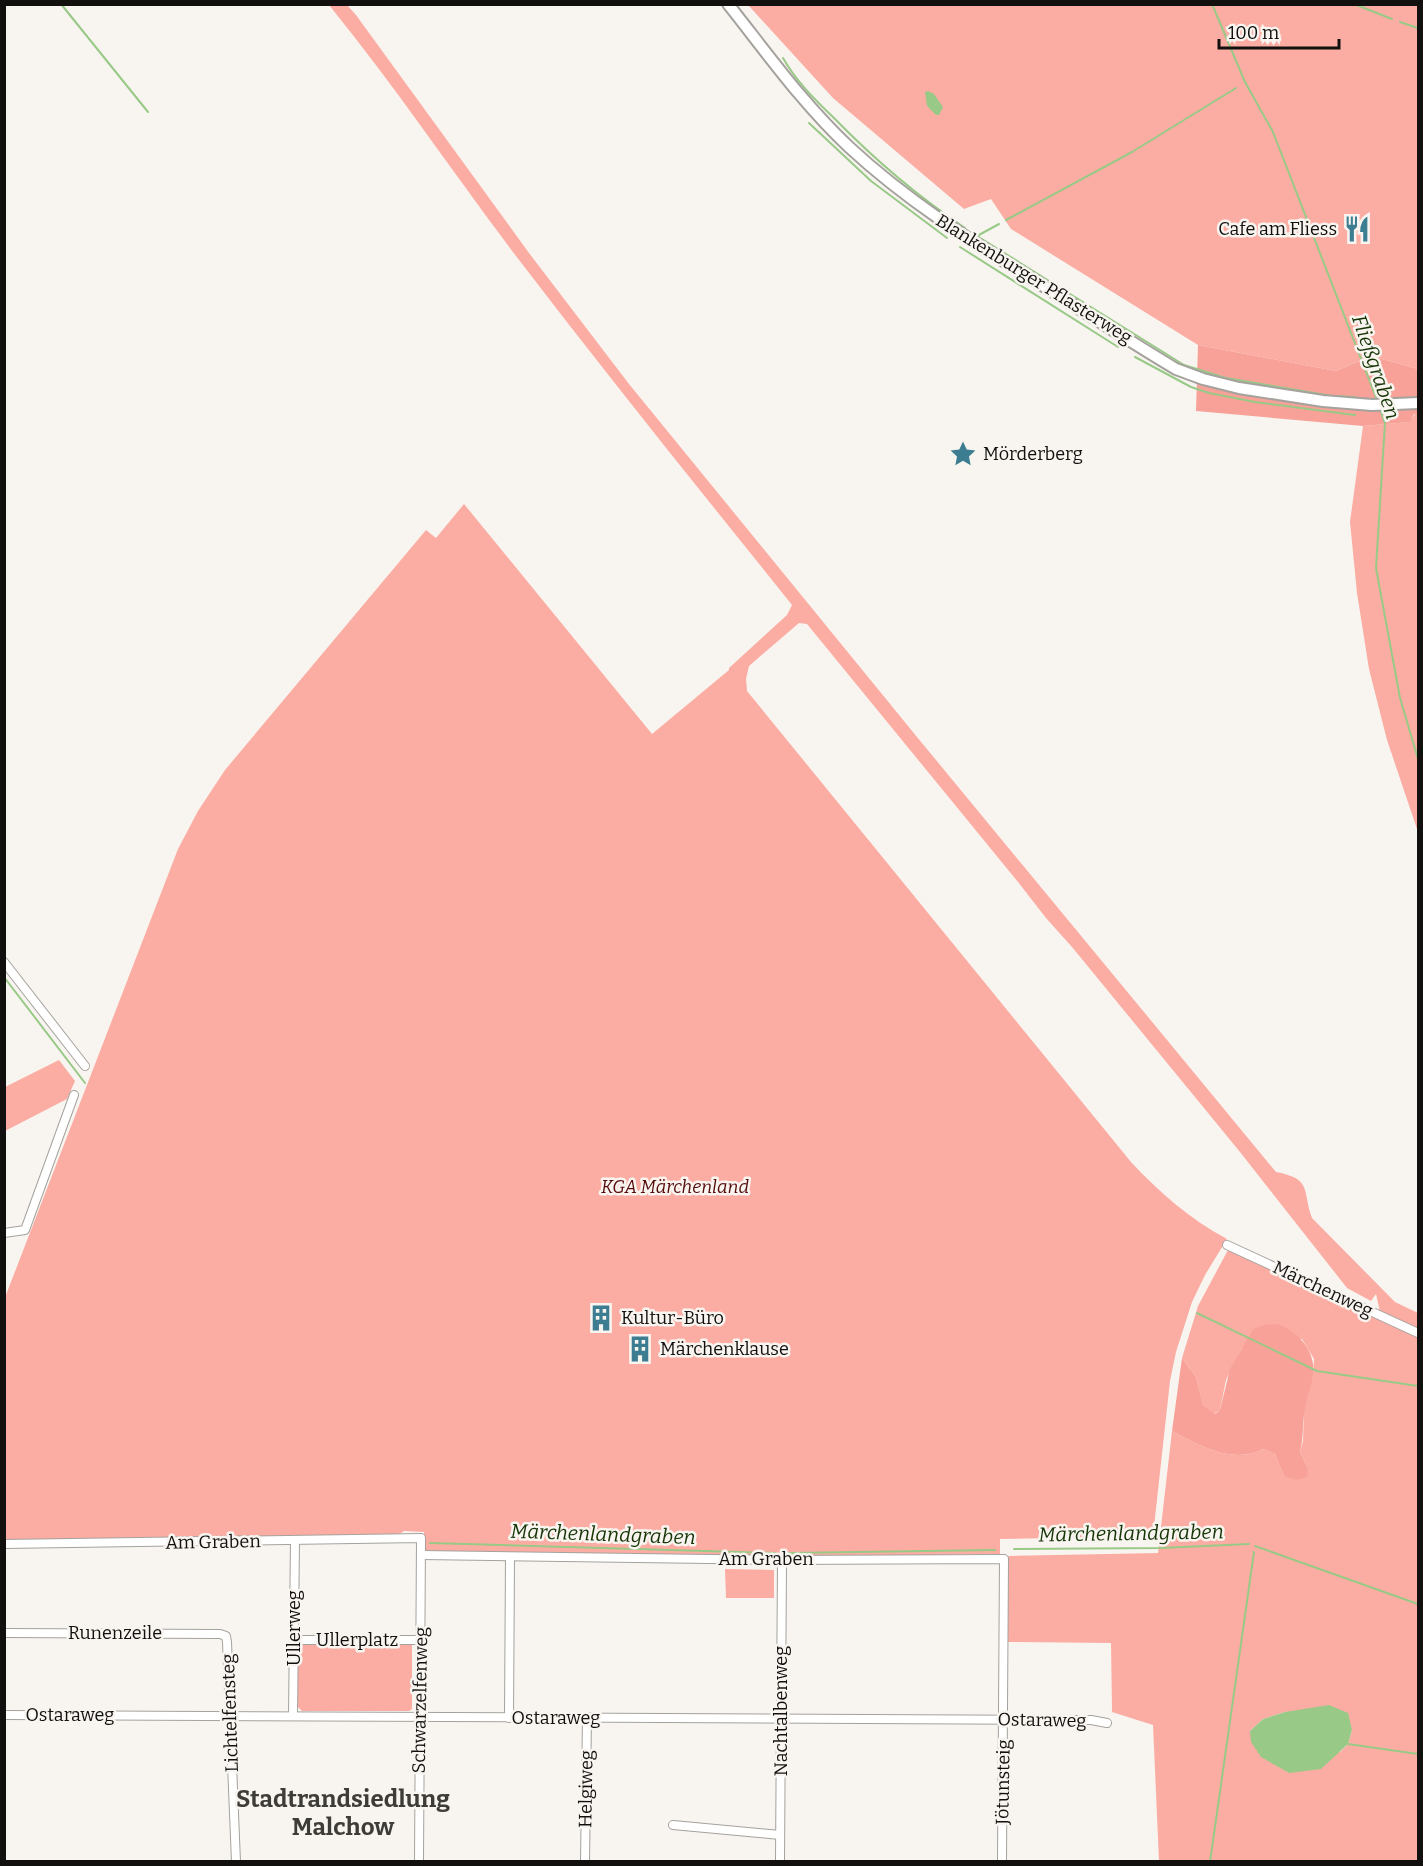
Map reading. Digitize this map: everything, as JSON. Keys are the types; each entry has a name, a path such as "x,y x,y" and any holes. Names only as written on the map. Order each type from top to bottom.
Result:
{"main road":[{"name":"Blankenburger Pflasterweg","path":"728,4 806,102 847,145 880,175 920,207 961,235 1176,369 1203,380 1239,388 1323,401 1371,405 1419,403"}],"street":[{"path":"4,962 85,1066"},
{"path":"4,1233 25,1230 74,1095"},
{"name":"Märchenweg","path":"1227,1245 1419,1333"},
{"name":"Am Graben","path":"4,1544 421,1538"},
{"name":"Schwarzelfenweg","path":"418,1862 421,1538"},
{"name":"Ullerweg","path":"293,1715 295,1540"},
{"name":"Am Graben","path":"421,1555 782,1560 1004,1559"},
{"path":"510,1557 510,1718"},
{"name":"Jötunsteig","path":"1002,1862 1004,1559"},
{"name":"Nachtalbenweg","path":"780,1862 782,1560"},
{"name":"Runenzeile","path":"4,1632 220,1634 225,1636"},
{"name":"Lichtelfensteg","path":"225,1636 236,1862"},
{"name":"Ullerplatz","path":"294,1640 421,1640"},
{"name":"Ostaraweg","path":"4,1715 1004,1719 1090,1720 1107,1723"},
{"name":"Helgiweg","path":"585,1862 587,1717"},
{"path":"673,1825 780,1835"}],"green space":[{"name":"KGA Märchenland","path":"329,5 347,5 356,15 529,253 629,384 1276,1172 1296,1178 1301,1183 1312,1218 1395,1302 1418,1313 1418,1861 1159,1861 1153,1725 1112,1712 1111,1643 1006,1642 1008,1556 1158,1553 1172,1431 1204,1447 1228,1454 1240,1455 1263,1449 1275,1454 1284,1476 1308,1468 1300,1452 1303,1441 1304,1411 1313,1374 1314,1359 1302,1339 1242,1348 1226,1380 1220,1410 1214,1414 1203,1407 1196,1377 1182,1358 1198,1306 1228,1250 1382,1321 1376,1294 1371,1301 1347,1288 1240,1152 807,624 799,623 749,666 746,679 747,691 1131,1162 1176,1205 1227,1239 1192,1302 1176,1352 1170,1381 1153,1536 1000,1539 1000,1554 784,1557 424,1552 424,1532 404,1531 398,1535 5,1541 4,1300 178,849 198,811 225,770 426,530 436,538 464,504 652,734 729,670 787,615 792,605 550,300","holes":["1285,1712 1352,1730 1348,1744 1340,1752 1250,1731 1263,1719"]},
{"path":"748,5 1418,5 1418,369 1371,356 1336,371 1198,345 1011,229 991,199 964,209 833,98"},
{"path":"1415,414 1418,414 1418,832 1387,740 1369,669 1357,593 1350,522 1363,426 1409,422"},
{"path":"59,1060 75,1081 67,1099 5,1131 5,1087"},
{"path":"725,1569 774,1570 774,1598 726,1598"},
{"path":"306,1642 407,1642 412,1644 412,1709 409,1711 302,1711 296,1705 297,1650"}],"shaded area":[{"path":"925,92 934,94 943,107 939,115 927,106"},
{"path":"1198,345 1336,371 1371,356 1418,369 1418,414 1414,414 1410,422 1363,426 1196,411"},
{"path":"1277,1324 1300,1338 1313,1362 1313,1378 1304,1414 1300,1452 1308,1468 1307,1477 1296,1480 1284,1476 1275,1454 1263,1449 1240,1455 1228,1454 1204,1447 1172,1431 1182,1358 1196,1377 1203,1406 1215,1414 1220,1410 1230,1369 1253,1329"},
{"path":"1329,1705 1348,1713 1352,1730 1348,1744 1321,1769 1289,1773 1261,1757 1251,1742 1250,1731 1263,1719 1285,1712"}],"waterway":[{"path":"61,4 148,112"},
{"name":"Fließgraben","path":"1212,4 1245,82 1273,132 1377,400"},
{"path":"1354,4 1392,19"},
{"path":"1400,22 1418,28"},
{"path":"783,58 806,90 865,148 913,190 965,228"},
{"path":"1006,220 1132,152 1236,88"},
{"path":"809,123 871,181 947,238"},
{"path":"999,224 977,236 1184,365 1226,378 1332,396 1355,397"},
{"path":"960,247 1118,347"},
{"path":"1135,357 1191,387 1209,393 1255,402 1355,415"},
{"name":"Fließgraben","path":"1380,409 1385,423 1376,568 1400,698 1418,759"},
{"path":"4,977 85,1083"},
{"path":"1197,1313 1317,1371 1418,1386"},
{"name":"Märchenlandgraben","path":"430,1543 776,1553"},
{"name":"Märchenlandgraben","path":"1014,1549 1161,1548 1249,1544"},
{"name":"Märchenlandgraben","path":"1255,1546 1418,1604"},
{"name":"Märchenlandgraben","path":"787,1553 995,1550"},
{"path":"1210,1862 1254,1552"},
{"path":"1348,1744 1418,1754"}],"place":[{"name":"Cafe am Fliess","path":"1357,229"},
{"name":"Mörderberg","path":"963,454"},
{"name":"Kultur-Büro","path":"601,1318"},
{"name":"Märchenklause","path":"640,1349"}],"district":[{"name":"Stadtrandsiedlung Malchow","path":"343,1813"}]}
